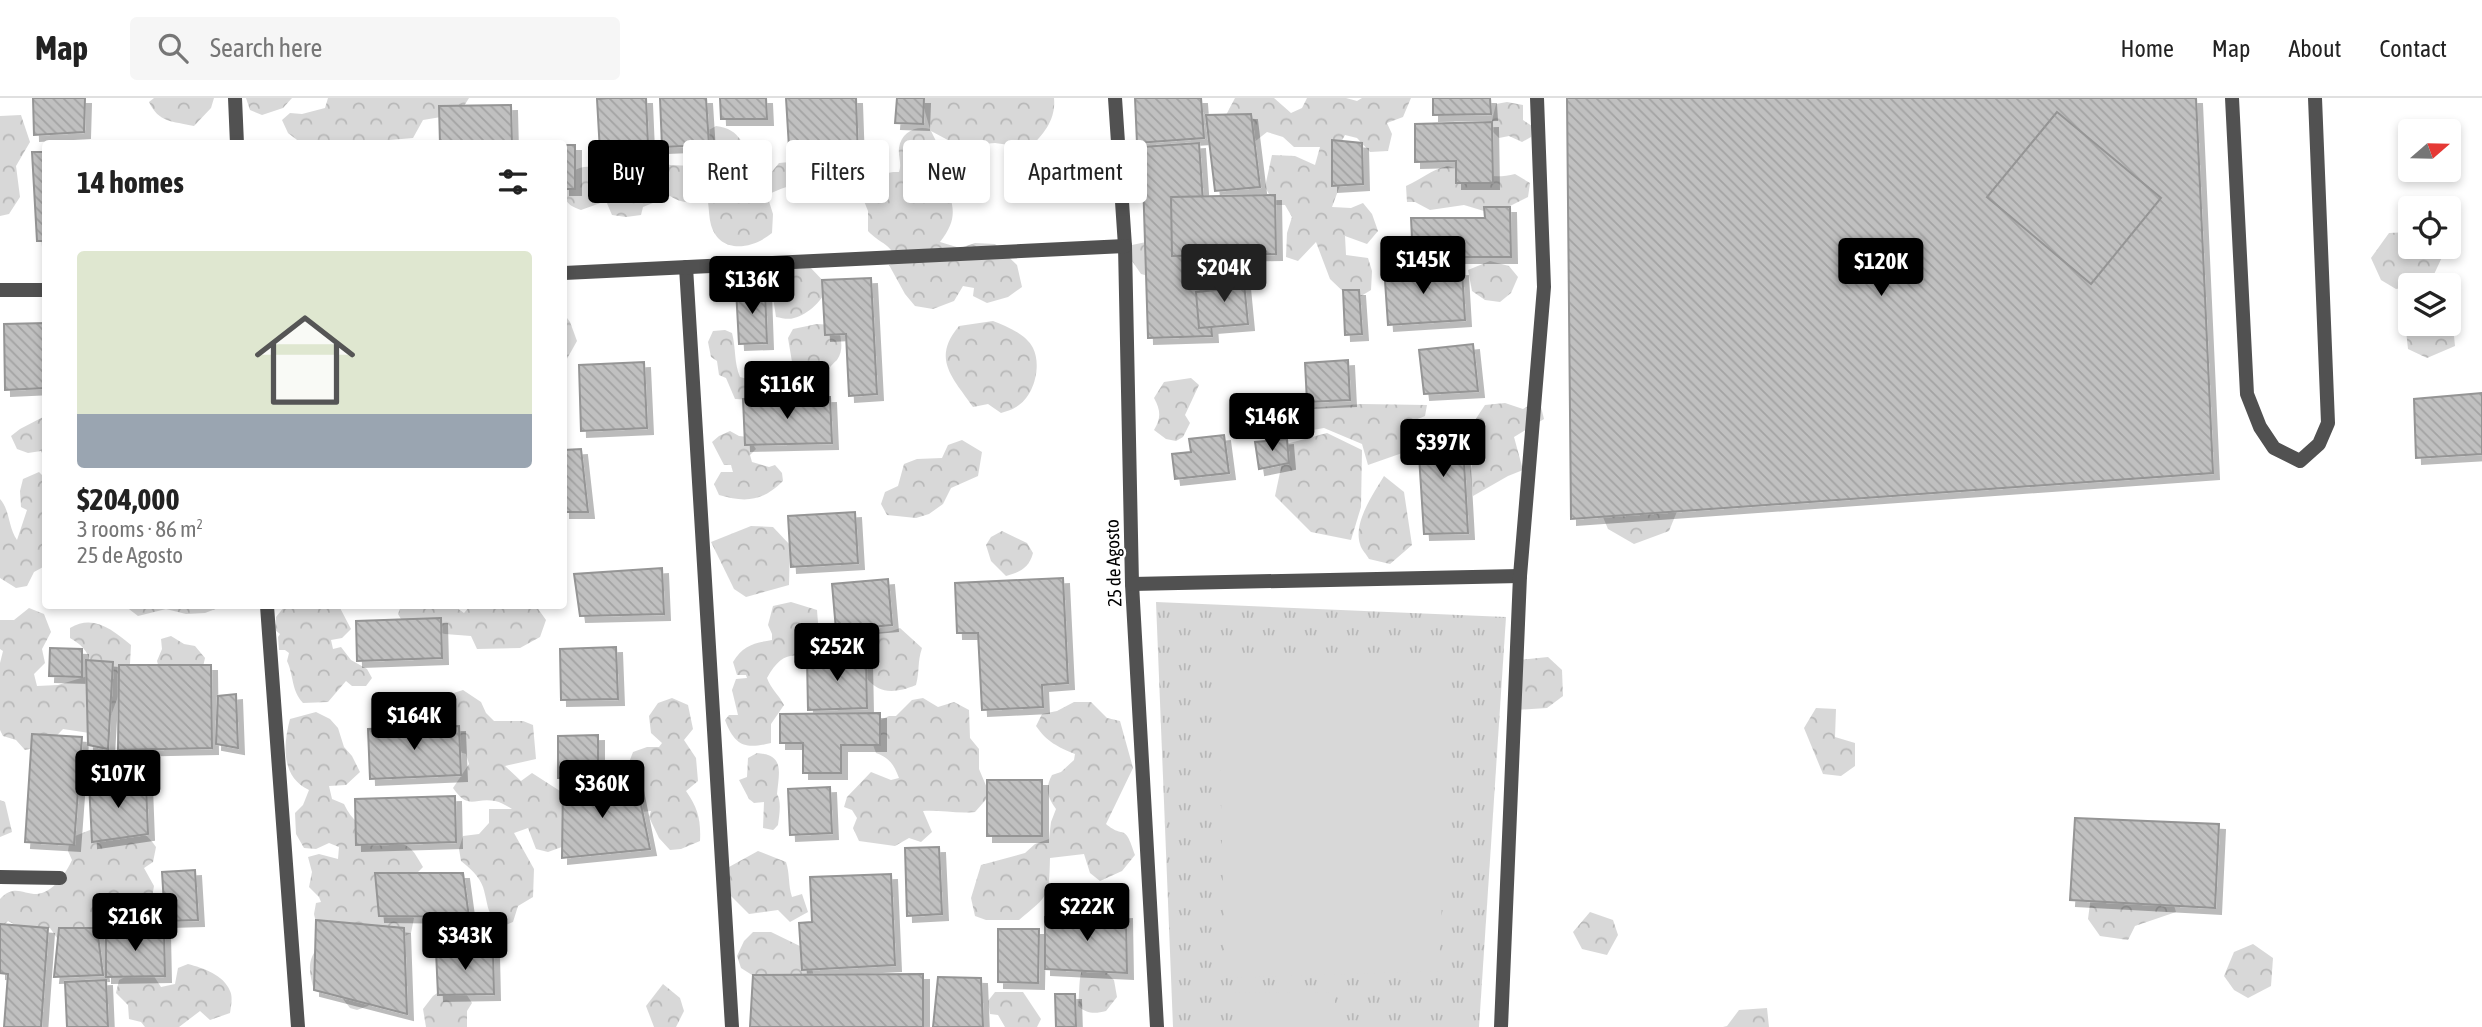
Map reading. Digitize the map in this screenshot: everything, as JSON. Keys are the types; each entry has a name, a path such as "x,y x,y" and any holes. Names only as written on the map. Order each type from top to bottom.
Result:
{"street":[{"path":"235,98 237,140"},
{"name":"25 de Agosto","path":"1115,98 1125,246 1132,584 1157,1027"},
{"path":"1501,1027 1520,576 1544,287 1536,98"},
{"path":"2232,98 2247,394 2260,427 2274,448 2300,461 2319,444 2328,424 2315,98"},
{"path":"567,273 1125,246"},
{"path":"686,267 732,1027"},
{"path":"0,290 42,290"},
{"path":"1132,584 1520,576"},
{"path":"267,609 298,1027"},
{"path":"0,877 60,878"}],"green space":[{"path":"154,98 214,98 211,108 194,126 162,118 149,102"},
{"path":"246,98 292,98 283,108 262,115 250,110"},
{"path":"328,98 469,98 459,114 423,120 413,138 297,140 288,133 282,120 290,113 302,114 325,108"},
{"path":"921,98 1054,98 1051,120 1037,140 1004,140 1004,144 990,143 990,140 948,140 931,131 936,140 903,140 903,203 952,203 950,226 940,242 960,248 975,243 995,244 1017,265 1022,287 1008,297 987,303 973,296 974,288 963,286 954,301 933,309 915,306 889,265 896,262 892,251 868,231 868,211 865,203 889,203 889,173 899,172 900,142 910,131 930,129"},
{"path":"1235,98 1274,98 1291,113 1302,108 1307,98 1346,98 1357,101 1362,98 1411,98 1403,117 1387,123 1392,134 1388,151 1370,152 1357,138 1345,135 1335,153 1342,180 1332,207 1351,208 1363,203 1372,214 1378,231 1367,244 1345,236 1346,255 1368,258 1372,271 1371,290 1353,301 1330,279 1316,242 1298,261 1286,257 1287,233 1292,217 1285,205 1275,205 1265,187 1272,155 1295,156 1315,165 1320,147 1294,147 1283,137 1267,132 1248,147 1225,117"},
{"path":"1507,102 1523,105 1523,120 1532,126 1531,137 1522,142 1509,136 1499,138 1490,129 1496,104"},
{"path":"21,115 30,142 16,166 20,197 9,214 0,216 0,116"},
{"path":"716,126 731,131 740,140 693,140"},
{"path":"786,162 786,187 772,193 772,172 779,163"},
{"path":"670,165 683,166 683,202 669,196"},
{"path":"1448,166 1490,176 1515,174 1530,183 1528,197 1494,214 1464,205 1430,210 1415,202 1407,202 1406,186"},
{"path":"588,167 588,203 600,203 581,210 567,201 567,182 573,171"},
{"path":"607,203 653,203 643,207 641,215 612,215"},
{"path":"708,203 770,203 773,214 772,233 747,245 729,245 715,235"},
{"path":"2389,233 2398,233 2398,259 2441,259 2435,273 2398,273 2396,289 2381,280 2371,258"},
{"path":"1206,241 1219,263 1233,262 1249,249 1265,261 1265,278 1257,287 1217,276 1194,285 1141,274 1132,261 1132,245 1146,242"},
{"path":"1490,261 1509,266 1518,277 1511,293 1500,302 1485,300 1472,291 1468,270"},
{"path":"809,266 828,286 823,296 815,306 799,316 790,319 776,317 773,297 782,291 778,274 783,269"},
{"path":"567,318 570,322 577,341 567,359"},
{"path":"993,321 1026,339 1033,348 1037,363 1035,380 1028,396 1014,408 1001,413 988,404 973,407 952,377 946,358 951,338 959,326"},
{"path":"817,324 832,325 839,329 841,352 829,369 810,370 792,362 788,338 793,329"},
{"path":"725,330 732,333 740,377 751,380 756,389 754,400 735,399 726,378 719,375 717,361 711,357 708,342 713,331"},
{"path":"2407,336 2454,336 2455,346 2427,358 2408,349"},
{"path":"1191,378 1199,385 1185,415 1190,423 1183,437 1176,441 1166,439 1154,430 1159,414 1154,398 1164,382"},
{"path":"1539,399 1544,419 1514,437 1523,470 1473,496 1470,471 1473,463 1473,423 1485,405 1505,403 1523,409"},
{"path":"1362,404 1427,405 1425,416 1408,423 1408,451 1368,465 1362,444 1324,428 1296,433 1271,427 1281,410"},
{"path":"42,418 42,453 17,449 11,436"},
{"path":"730,431 748,437 756,449 750,455 752,462 769,467 775,465 782,473 783,481 776,488 761,496 746,499 719,495 714,484 721,472 733,472 731,465 724,465 712,442"},
{"path":"1327,433 1362,450 1361,507 1351,540 1311,532 1275,496 1286,444"},
{"path":"962,440 982,452 978,476 951,488 943,504 929,514 916,518 887,515 881,504 885,492 898,486 904,464 917,459 942,458 948,445"},
{"path":"39,472 42,475 42,568 34,572 27,586 16,588 0,578 0,499 17,540 27,510 21,507 20,491 23,479"},
{"path":"1384,476 1404,492 1412,545 1390,564 1369,559 1361,546 1359,535 1362,517"},
{"path":"1685,492 1669,531 1634,544 1608,529 1600,510"},
{"path":"751,526 773,527 790,545 789,585 746,597 734,589 711,542"},
{"path":"1002,531 1027,543 1033,553 1023,569 1006,576 991,561 986,545 991,537"},
{"path":"791,602 817,610 818,623 833,637 829,650 821,662 803,656 790,656 778,663 767,678 784,705 771,724 771,743 755,746 742,744 733,736 725,720 729,715 738,715 732,690 736,679 747,678 746,675 737,675 733,662 750,646 772,640 768,625 773,606"},
{"path":"1156,602 1506,617 1479,1027 1173,1027"},
{"path":"29,608 44,614 51,632 42,649 45,663 34,674 37,686 58,685 91,675 87,653 70,638 70,628 79,624 95,623 131,645 130,664 106,729 96,734 63,729 48,745 25,750 16,740 3,736 0,730 0,663 3,651 0,649 0,620 14,620"},
{"path":"129,609 166,609 138,616"},
{"path":"166,609 215,609 205,613 186,614"},
{"path":"283,609 341,609 351,629 342,638 331,640 333,649 341,647 351,660 367,669 372,678 366,686 352,686 346,681 328,702 303,703 295,688 287,661 289,653 279,650 280,634 275,630 276,617"},
{"path":"400,609 458,609 464,613 467,609 538,609 546,620 540,637 520,648 477,649 471,636 445,634 404,624 398,614"},
{"path":"900,628 922,648 916,685 892,691 882,690 868,680 851,649 863,636"},
{"path":"171,636 184,644 195,646 205,658 202,671 162,678 157,661 162,649 161,639"},
{"path":"1548,657 1562,670 1563,696 1547,708 1516,710 1510,661"},
{"path":"1218,662 1452,662 1439,971 1225,978"},
{"path":"463,690 481,702 494,721 523,721 533,725 536,759 505,766 521,781 532,773 560,791 570,844 548,852 536,849 528,828 514,833 534,869 533,897 518,906 513,922 503,926 490,913 481,883 474,872 461,861 459,849 463,836 479,834 489,823 489,809 512,809 495,801 468,801 459,795 453,788 469,764 466,754 456,751 431,720 441,697"},
{"path":"672,698 688,705 693,729 684,740 696,758 698,781 686,791 696,809 700,841 681,849 670,850 659,838 649,817 651,811 640,812 616,787 616,772 628,765 633,752 647,747 659,747 662,743 651,733 649,716 658,703"},
{"path":"923,698 938,707 954,702 969,710 970,738 979,749 979,769 990,795 975,812 923,811 932,832 921,842 909,838 895,846 859,841 853,828 857,818 852,810 844,807 847,797 871,772 891,780 899,778 891,762 876,753 869,734 872,724 889,716 896,716 912,700"},
{"path":"1074,702 1091,702 1107,718 1120,721 1133,768 1106,824 1126,834 1135,855 1122,871 1100,881 1090,873 1084,854 1050,858 1048,888 1042,900 1019,920 986,920 975,916 971,898 981,865 1025,853 1035,844 1049,839 1056,809 1049,796 1048,784 1052,775 1061,772 1074,760 1075,754 1053,743 1036,726 1042,714 1057,711"},
{"path":"1816,708 1836,709 1835,737 1855,743 1855,766 1841,776 1823,774 1804,728"},
{"path":"316,712 330,719 338,728 344,747 360,772 346,785 329,786 332,799 344,804 350,815 365,828 392,838 411,849 423,867 408,882 400,908 414,918 411,933 395,941 387,999 357,1010 350,1008 340,995 314,990 311,977 311,960 321,945 314,914 316,903 321,902 309,887 312,872 308,857 319,854 338,859 339,847 329,843 316,849 304,848 296,834 295,813 303,805 309,790 293,777 289,769 286,739 290,719"},
{"path":"757,753 772,757 778,766 779,813 778,825 773,830 763,828 764,802 754,803 749,799 739,780 747,777 748,758"},
{"path":"0,800 5,802 12,832 0,837"},
{"path":"100,826 131,828 144,834 156,847 153,862 144,868 154,886 152,897 139,915 109,914 97,928 66,941 57,938 50,928 28,930 8,921 0,929 0,899 14,891 37,894 54,886 72,860 68,851 70,838"},
{"path":"758,851 786,862 792,897 802,894 808,912 790,922 778,910 749,914 730,895 729,867"},
{"path":"2091,896 2173,902 2176,912 2135,926 2128,940 2100,936 2088,919"},
{"path":"1590,912 1613,920 1618,935 1607,955 1582,949 1573,932"},
{"path":"753,932 771,932 806,949 814,976 755,984 752,975 741,968 737,956 744,941"},
{"path":"2253,944 2273,958 2271,986 2248,998 2234,990 2224,976 2234,952"},
{"path":"188,964 218,976 227,985 232,1002 230,1013 210,1020 200,1011 179,1027 145,1027 141,1022 129,1019 128,1005 116,993 119,980 133,973 152,973 161,987 175,984 178,968"},
{"path":"1083,966 1101,967 1114,980 1117,997 1106,1011 1091,1013 1078,1006"},
{"path":"663,984 680,998 684,1011 676,1027 654,1027 646,1006"},
{"path":"443,989 465,992 472,1003 467,1011 467,1027 426,1027 423,1009 433,996"},
{"path":"995,992 1023,992 1041,1019 1037,1027 1005,1027 998,1015 990,1014 988,1001"},
{"path":"1335,992 1335,1027 1233,1027 1232,993"},
{"path":"1767,1008 1769,1027 1723,1027 1727,1026 1739,1010"}],"building":[{"path":"33,98 85,98 84,132 34,135"},
{"path":"646,98 648,140 599,140 597,99"},
{"path":"660,98 706,98 709,140 683,140 683,146 669,147 669,140 662,140"},
{"path":"720,98 766,98 767,119 721,119"},
{"path":"786,98 856,98 857,140 789,140"},
{"path":"897,98 924,98 923,124 895,123"},
{"path":"1135,98 1201,98 1204,138 1147,142 1147,140 1137,140"},
{"path":"1433,98 1490,98 1491,114 1433,115"},
{"path":"1567,98 2196,98 2213,473 1571,519"},
{"path":"511,105 512,140 440,140 439,106"},
{"path":"2057,112 2161,198 2091,284 1987,197"},
{"path":"1251,114 1260,187 1215,191 1206,115"},
{"path":"1492,122 1493,183 1456,183 1456,161 1415,162 1415,124"},
{"path":"1332,140 1362,143 1363,184 1332,186"},
{"path":"1199,143 1212,336 1148,338 1144,203 1147,203 1147,147"},
{"path":"567,145 575,145 575,189 567,189"},
{"path":"32,152 42,152 42,241 37,241"},
{"path":"1275,195 1276,254 1172,256 1171,197"},
{"path":"1484,207 1510,207 1511,257 1424,257 1424,239 1412,239 1411,218 1485,218"},
{"path":"1417,264 1418,273 1462,270 1465,320 1388,325 1384,266"},
{"path":"1243,272 1248,324 1199,328 1196,292 1227,289 1225,274"},
{"path":"871,278 877,394 849,396 846,334 825,335 822,280"},
{"path":"765,288 767,343 739,344 736,289"},
{"path":"1343,290 1359,290 1362,334 1345,335"},
{"path":"42,323 42,388 5,390 4,324"},
{"path":"1473,344 1478,391 1424,394 1419,350"},
{"path":"1348,360 1350,400 1307,402 1305,363"},
{"path":"644,362 647,428 581,431 579,365"},
{"path":"2482,393 2482,454 2416,458 2414,399"},
{"path":"830,397 832,443 745,445 743,399"},
{"path":"1417,424 1462,426 1468,533 1424,534"},
{"path":"1224,435 1229,473 1175,479 1172,454 1191,452 1189,439"},
{"path":"1287,439 1289,463 1259,469 1255,442"},
{"path":"581,449 588,512 567,512 567,450"},
{"path":"855,512 858,563 791,567 788,516"},
{"path":"662,568 664,614 580,616 574,574"},
{"path":"1063,578 1068,683 1042,685 1043,707 982,710 978,633 957,633 955,583"},
{"path":"888,579 892,625 836,630 832,584"},
{"path":"441,618 442,658 357,661 356,621"},
{"path":"616,647 618,699 561,700 560,649"},
{"path":"50,648 82,649 82,677 49,676"},
{"path":"866,657 867,708 808,710 807,658"},
{"path":"86,660 113,662 108,749 88,745"},
{"path":"119,665 211,665 212,748 118,750"},
{"path":"236,694 238,748 216,744 218,696"},
{"path":"880,713 880,745 841,745 841,773 803,773 803,743 780,743 780,714"},
{"path":"459,726 461,775 370,779 368,729"},
{"path":"32,734 82,737 74,845 25,842"},
{"path":"598,735 598,778 558,778 558,736"},
{"path":"987,780 1042,780 1042,836 987,836"},
{"path":"89,782 146,782 148,834 92,842"},
{"path":"563,784 637,785 650,849 562,858"},
{"path":"830,787 832,833 790,835 788,789"},
{"path":"455,796 456,842 356,845 355,799"},
{"path":"2075,818 2219,824 2215,908 2070,900"},
{"path":"939,847 942,914 907,916 905,848"},
{"path":"195,870 198,920 165,921 162,872"},
{"path":"375,873 463,873 469,917 379,916"},
{"path":"891,874 895,965 802,970 799,923 812,922 810,877"},
{"path":"1126,913 1127,973 1045,969 1045,917"},
{"path":"316,920 404,928 407,1014 314,990"},
{"path":"0,924 48,928 41,1027 4,1027 8,974 0,973"},
{"path":"59,928 97,928 103,975 54,977"},
{"path":"106,929 164,929 165,976 106,977"},
{"path":"998,929 1039,929 1038,983 998,982"},
{"path":"493,950 494,994 438,995 436,951"},
{"path":"923,974 923,1027 750,1027 753,975"},
{"path":"938,977 981,978 983,1027 933,1027"},
{"path":"106,980 108,1027 67,1027 65,982"},
{"path":"1055,994 1075,994 1076,1027 1056,1027"}]}
